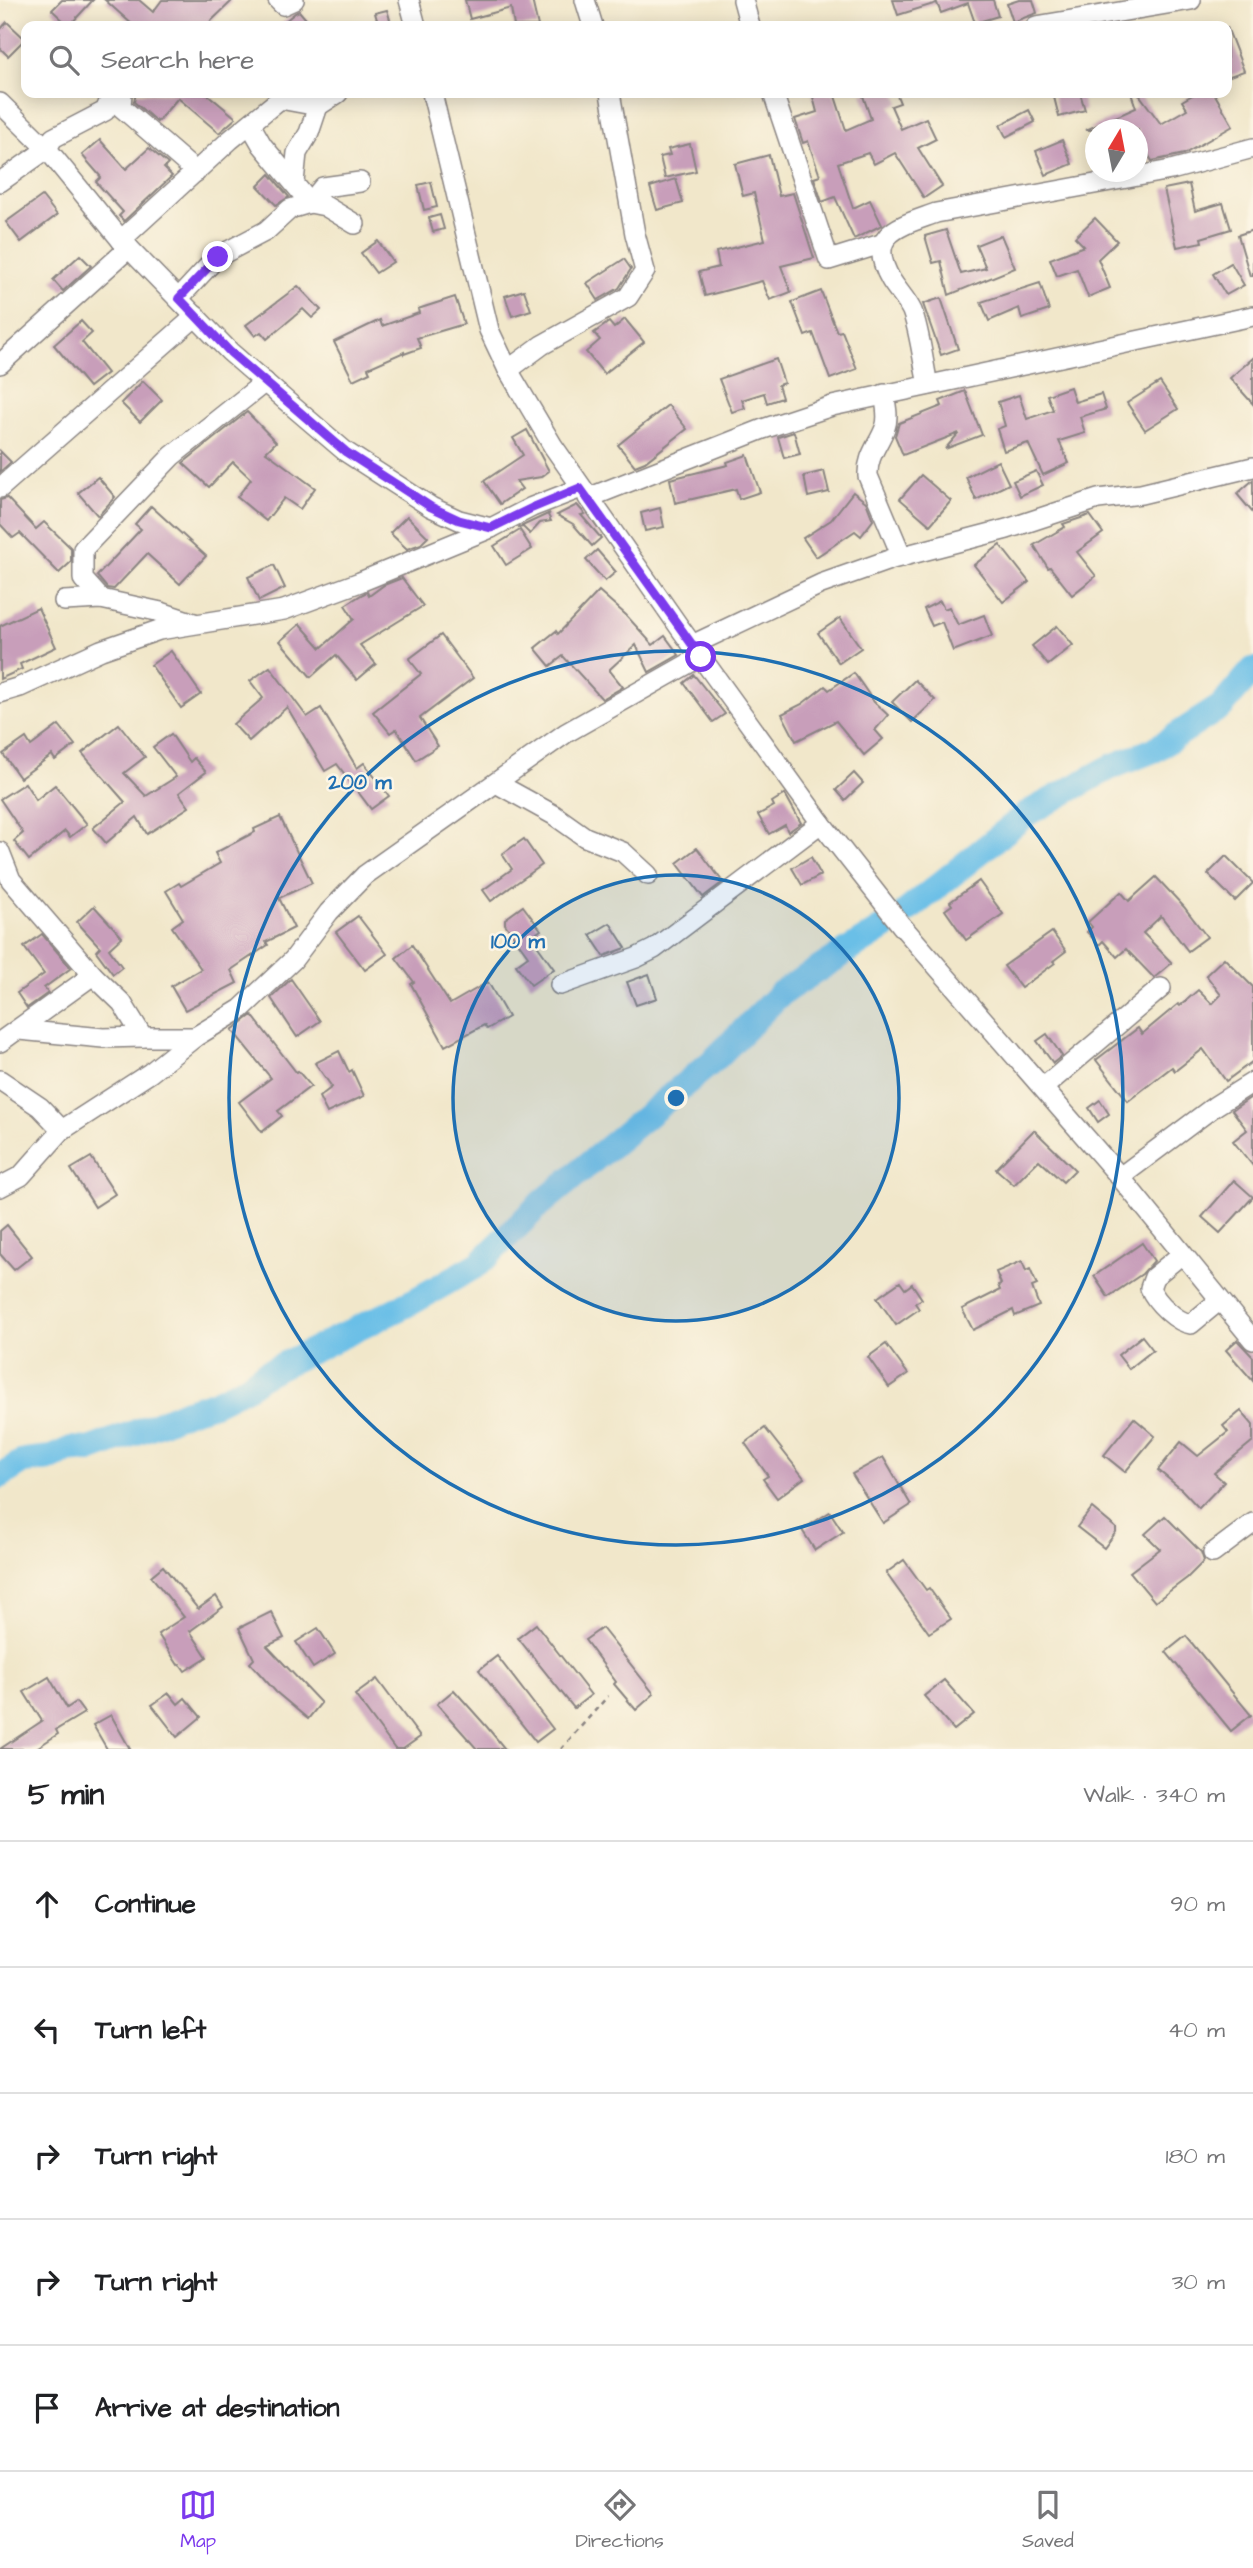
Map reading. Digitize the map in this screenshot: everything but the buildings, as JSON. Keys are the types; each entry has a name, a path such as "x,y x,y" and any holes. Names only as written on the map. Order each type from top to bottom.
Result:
{"street":[{"path":"278,0 283,5 294,0"},
{"path":"409,0 415,21"},
{"path":"585,0 591,21"},
{"path":"743,0 749,21"},
{"path":"1066,21 1191,0"},
{"path":"0,182 47,149 53,138 105,111 109,98"},
{"path":"122,98 121,107 196,172"},
{"path":"294,182 297,153 309,133 318,106 330,98"},
{"path":"433,98 489,330 508,370 584,493 821,823 901,925 1044,1087 1253,1340"},
{"path":"508,370 542,345 628,298 645,271 635,234 611,98"},
{"path":"775,98 829,260 881,244 887,235 902,226 936,213 1171,170 1253,148"},
{"path":"0,364 196,172 279,99 318,106"},
{"path":"0,103 47,149 125,244 230,352 346,452 431,507 459,520 491,528"},
{"path":"18,120 64,132"},
{"path":"250,124 261,145 310,203"},
{"path":"310,203 323,187 360,182"},
{"path":"179,298 218,257 266,231 290,209 310,203 325,206 355,224"},
{"path":"881,244 889,278 912,310 928,385"},
{"path":"0,488 196,316"},
{"path":"0,692 20,687 101,650 159,630 284,610 491,528 532,508 584,493 832,406 1253,316"},
{"path":"102,599 83,579 83,549 172,456 265,382"},
{"path":"884,394 886,426 867,461 867,476 901,556"},
{"path":"0,1187 21,1176 62,1130 150,1073 195,1037 241,1009 293,960 329,912 365,875 566,733 696,651 821,584 901,556 1007,529 1098,499 1141,494 1253,467"},
{"path":"64,601 102,599 161,612 195,623"},
{"path":"496,783 554,815 585,837 623,852 648,875"},
{"path":"560,985 654,949 821,823"},
{"path":"0,852 11,880 93,975 122,1003 143,1037"},
{"path":"0,1042 93,975"},
{"path":"1044,1087 1161,988"},
{"path":"19,1030 103,1038 195,1037"},
{"path":"0,1080 40,1107 62,1130"},
{"path":"1120,1177 1215,1106 1253,1082"},
{"path":"1182,1254 1154,1277 1150,1288 1154,1296 1183,1323 1191,1324 1220,1300"},
{"path":"1213,1553 1253,1523"}],"path":[{"path":"561,1749 608,1696"}],"waterway":[{"path":"907,911 1028,813 1111,767 1154,750 1222,706 1253,670"},
{"path":"0,1476 24,1461 51,1458 71,1449 89,1450 214,1403 248,1386 264,1374 414,1301 479,1264 537,1207 714,1060 781,993 885,927"}],"route":[{"path":"218,257 179,298 230,352 346,452 431,507 459,520 491,528 580,488 701,657"}]}
